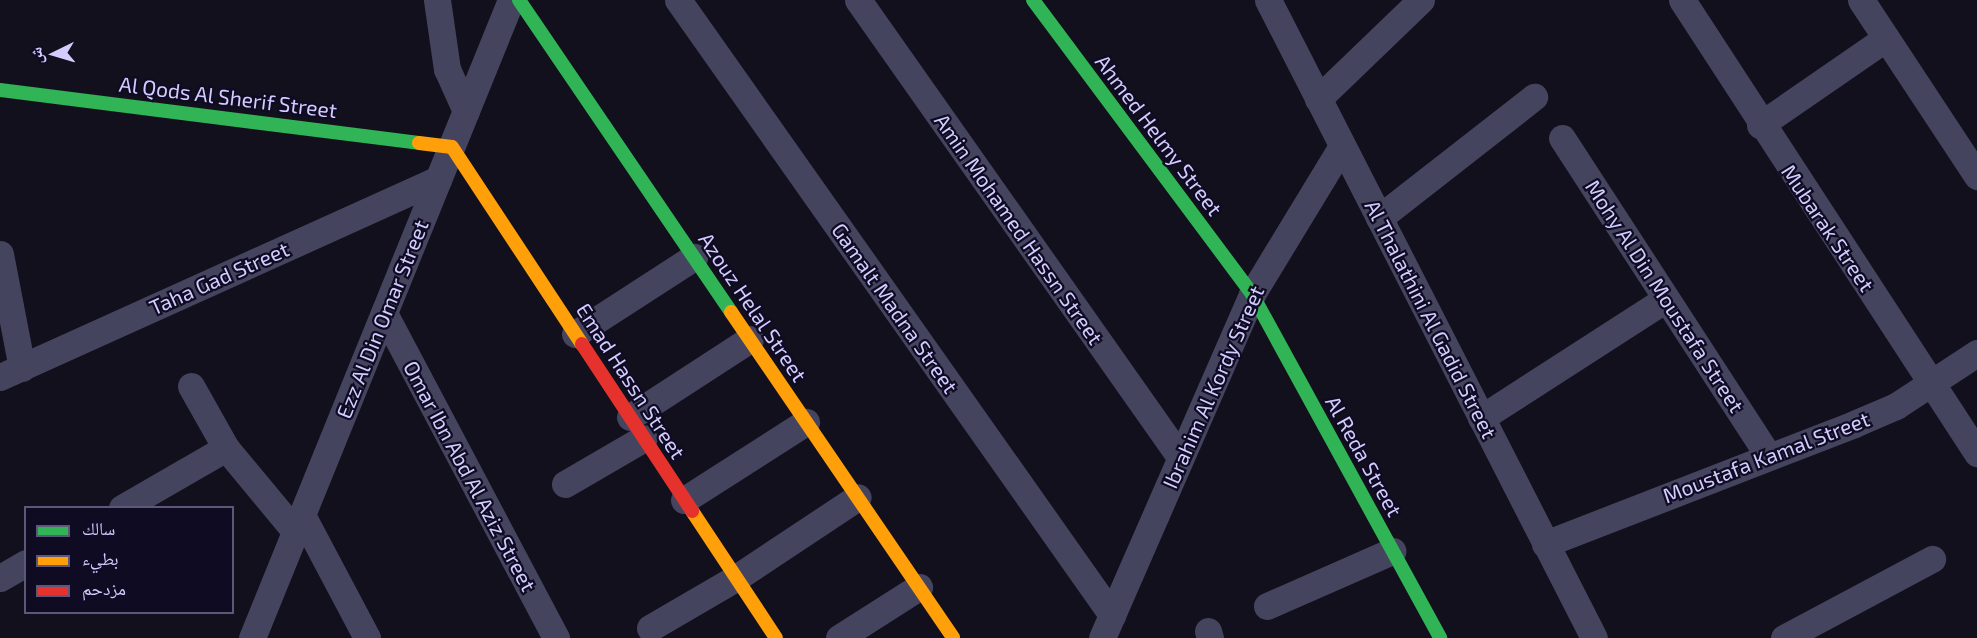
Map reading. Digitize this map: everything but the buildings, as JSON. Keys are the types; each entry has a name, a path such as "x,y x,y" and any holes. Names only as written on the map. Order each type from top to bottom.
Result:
{"street":[{"path":"437,0 447,69 466,111"},
{"name":"Ezz Al Din Omar Street","path":"252,638 512,0"},
{"name":"Azouz Helal Street","path":"519,0 953,638"},
{"name":"Gamalt Madna Street","path":"678,0 1107,627"},
{"name":"Amin Mohamed Hassn Street","path":"858,0 1180,457"},
{"name":"Ahmed Helmy Street","path":"1033,0 1252,294"},
{"name":"Al Thalathini Al Gadid Street","path":"1268,0 1594,638"},
{"path":"1318,99 1421,0"},
{"name":"Mubarak Street","path":"1682,0 1760,125 1977,453"},
{"path":"1861,0 1977,176"},
{"path":"1760,125 1886,38"},
{"name":"Al Qods Al Sherif Street","path":"0,90 452,147"},
{"path":"1379,218 1534,97"},
{"name":"Mohy Al Din Moustafa Street","path":"1562,138 1768,455"},
{"name":"Ibrahim Al Kordy Street","path":"1107,627 1252,294 1342,146"},
{"name":"Emad Hassn Street","path":"452,147 776,638"},
{"name":"Taha Gad Street","path":"11,372 438,179"},
{"path":"0,254 11,372"},
{"path":"575,334 694,257"},
{"name":"Al Reda Street","path":"1252,294 1440,638"},
{"path":"1481,418 1666,299"},
{"name":"Omar Ibn Abd Al Aziz Street","path":"384,313 556,638"},
{"path":"565,484 750,339"},
{"name":"Moustafa Kamal Street","path":"1545,544 1768,455 1854,424 1932,384 1977,353"},
{"path":"190,386 226,448 299,523 367,638"},
{"path":"684,500 806,422"},
{"path":"124,506 226,448"},
{"path":"650,628 736,578 858,497"},
{"path":"1267,606 1392,551"},
{"path":"1784,638 1932,559"},
{"path":"0,578 24,564"},
{"path":"839,638 919,587"}],"traffic: fast":[{"path":"519,0 731,312"},
{"path":"1033,0 1252,294 1440,638"},
{"path":"0,90 419,143"}],"traffic: slow":[{"path":"419,143 452,147 582,344"},
{"path":"731,312 953,638"},
{"path":"692,511 776,638"}],"traffic: jam":[{"path":"582,344 692,511"}]}
